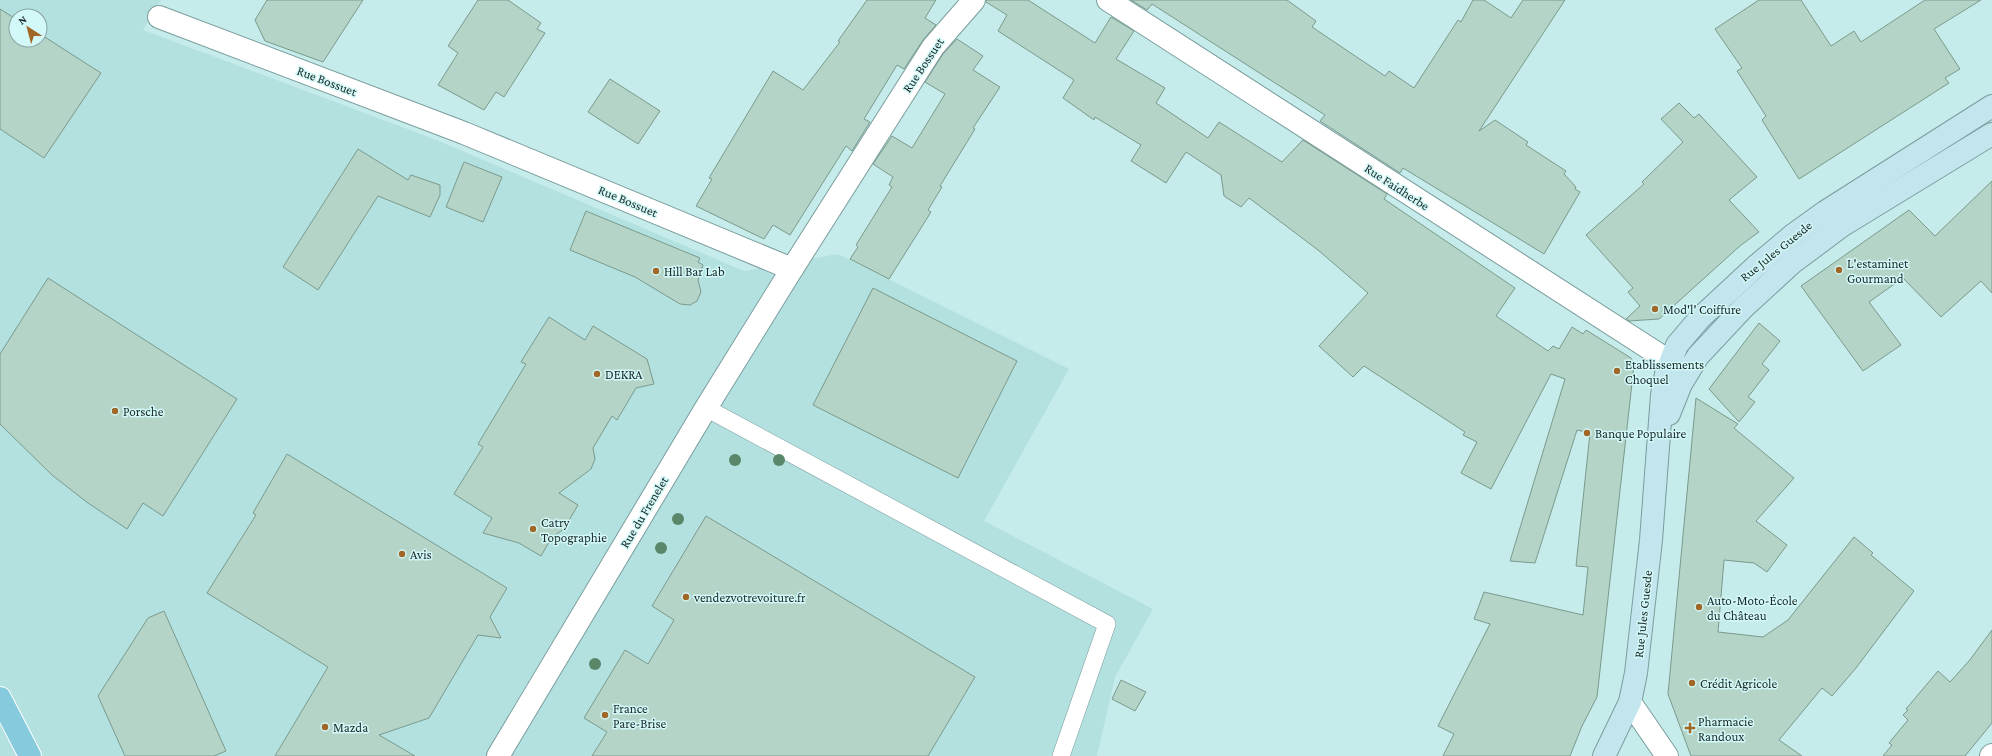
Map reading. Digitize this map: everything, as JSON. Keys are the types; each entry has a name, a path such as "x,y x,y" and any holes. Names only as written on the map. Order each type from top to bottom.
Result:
{"main road":[{"path":"0,698 30,756"}],"street":[{"name":"Rue Bossuet","path":"159,17 464,132 792,269 933,47 974,0"},
{"name":"Rue Faidherbe","path":"1108,0 1679,367"},
{"name":"Rue Jules Guesde","path":"1604,756 1630,702 1636,673 1658,466 1672,406 1679,367 1677,345 1700,318 1743,278 1793,235 1825,212 1992,106"},
{"name":"Rue Jules Guesde","path":"1679,367 1698,356 1753,298 1792,263 1844,226 1992,134"},
{"name":"Rue du Frenelet","path":"498,756 706,408 792,269"},
{"path":"1630,702 1667,756"}],"lane":[{"path":"706,408 1108,624 1062,756"}],"shaded area":[{"path":"0,0 161,0 143,30 434,139 744,271 838,254 1069,369 984,521 1153,609 1115,677 1097,756 0,756"}],"building":[{"path":"267,0 363,0 323,62 265,41 255,20"},
{"path":"478,0 508,0 541,23 537,29 545,33 504,97 496,92 484,110 438,85 458,53 448,46"},
{"path":"867,0 936,0 925,18 936,25 923,40 904,69 897,65 864,119 870,122 852,151 846,146 790,235 773,225 764,239 696,206 712,179 709,178 773,71 803,90 840,42 838,41"},
{"path":"986,0 1028,0 1095,43 1111,17 1134,31 1116,59 1165,88 1156,103 1208,138 1219,122 1282,162 1303,140 1387,194 1384,199 1515,288 1496,316 1548,351 1553,346 1559,349 1572,327 1583,334 1586,330 1631,358 1634,365 1597,697 1582,726 1570,756 1443,756 1454,734 1438,726 1490,624 1474,619 1484,592 1583,615 1588,567 1576,566 1590,433 1577,430 1535,563 1510,561 1565,379 1551,374 1491,489 1461,473 1477,442 1463,435 1465,432 1364,366 1353,377 1319,346 1368,293 1318,250 1249,198 1241,207 1224,196 1221,175 1186,152 1166,183 1131,161 1141,145 1095,117 1094,120 1063,98 1074,80 998,31 1007,15 986,2"},
{"path":"1131,0 1287,0 1316,21 1312,27 1385,76 1389,71 1414,88 1458,20 1461,22 1473,0 1484,0 1511,18 1523,0 1565,0 1479,131 1495,120 1528,142 1526,145 1566,171 1564,174 1576,187 1575,189 1580,192 1544,254 1403,168 1400,173 1320,121 1325,115 1152,4 1147,10"},
{"path":"1759,0 1801,0 1831,46 1854,31 1861,42 1925,0 1981,0 1934,29 1960,69 1945,78 1949,83 1799,179 1762,120 1766,116 1737,71 1742,68 1715,29"},
{"path":"0,9 8,14 8,48 48,48 48,39 101,73 44,158 0,129"},
{"path":"957,39 983,56 973,70 1000,87 973,128 975,129 940,186 942,187 928,210 931,212 889,279 850,259 858,247 856,245 892,187 889,185 893,177 873,164 892,136 912,148 945,94 925,82 943,54"},
{"path":"610,79 660,111 638,144 588,112"},
{"path":"1679,103 1694,118 1699,114 1757,177 1729,200 1759,232 1741,245 1659,319 1629,321 1626,319 1640,306 1628,292 1633,288 1586,235 1644,184 1642,182 1683,142 1661,119"},
{"path":"358,149 408,180 411,175 440,185 440,195 430,217 378,196 318,290 283,267"},
{"path":"464,162 502,177 483,222 446,207"},
{"path":"1992,181 1992,293 1981,281 1941,317 1903,278 1869,302 1901,345 1863,371 1801,286 1909,210 1935,236"},
{"path":"586,211 700,258 698,262 703,265 698,280 701,292 697,301 690,305 680,304 635,277 570,250"},
{"name":"Porsche","path":"48,278 237,399 163,516 143,503 127,529 88,503 52,475 0,424 0,354"},
{"path":"873,288 1017,361 958,478 813,405"},
{"path":"549,317 585,340 593,326 647,359 654,384 636,388 617,420 612,416 593,448 595,459 591,469 559,493 578,505 564,529 552,537 541,556 519,543 483,533 492,518 454,494 483,447 478,444 526,364 521,362"},
{"path":"1759,323 1780,341 1762,364 1769,370 1748,397 1755,402 1739,422 1709,389"},
{"path":"1696,398 1738,424 1734,428 1794,478 1756,521 1787,545 1767,572 1754,563 1724,560 1718,632 1763,637 1788,620 1854,537 1873,553 1871,555 1914,591 1856,668 1832,696 1822,688 1779,740 1802,756 1691,756 1668,694"},
{"path":"287,454 507,588 490,617 501,638 478,635 429,718 379,735 415,756 275,756 328,667 207,593 256,515 253,513"},
{"path":"706,516 975,677 928,756 592,756 607,732 584,718 625,650 648,664 674,620 652,606"},
{"path":"164,611 226,751 214,756 125,756 98,696 148,618"},
{"path":"1992,630 1992,723 1965,756 1883,756 1892,745 1889,743 1908,720 1903,715 1908,710 1906,709 1938,671 1950,682 1969,661"},
{"path":"1121,680 1146,692 1135,711 1112,699"}],"place":[{"name":"L'estaminet Gourmand","path":"1839,270"},
{"name":"Hill Bar Lab","path":"656,271"},
{"name":"Mod'l' Coiffure","path":"1655,309"},
{"name":"Etablissements Choquel","path":"1617,371"},
{"name":"DEKRA","path":"597,374"},
{"name":"Porsche","path":"115,411"},
{"name":"Banque Populaire","path":"1587,433"},
{"name":"Catry Topographie","path":"533,529"},
{"name":"Avis","path":"402,554"},
{"name":"vendezvotrevoiture.fr","path":"686,597"},
{"name":"Auto-Moto-École du Château","path":"1699,607"},
{"name":"Crédit Agricole","path":"1692,683"},
{"name":"France Pare-Brise","path":"605,715"},
{"name":"Mazda","path":"325,727"},
{"name":"Pharmacie Randoux","path":"1690,728"}]}
